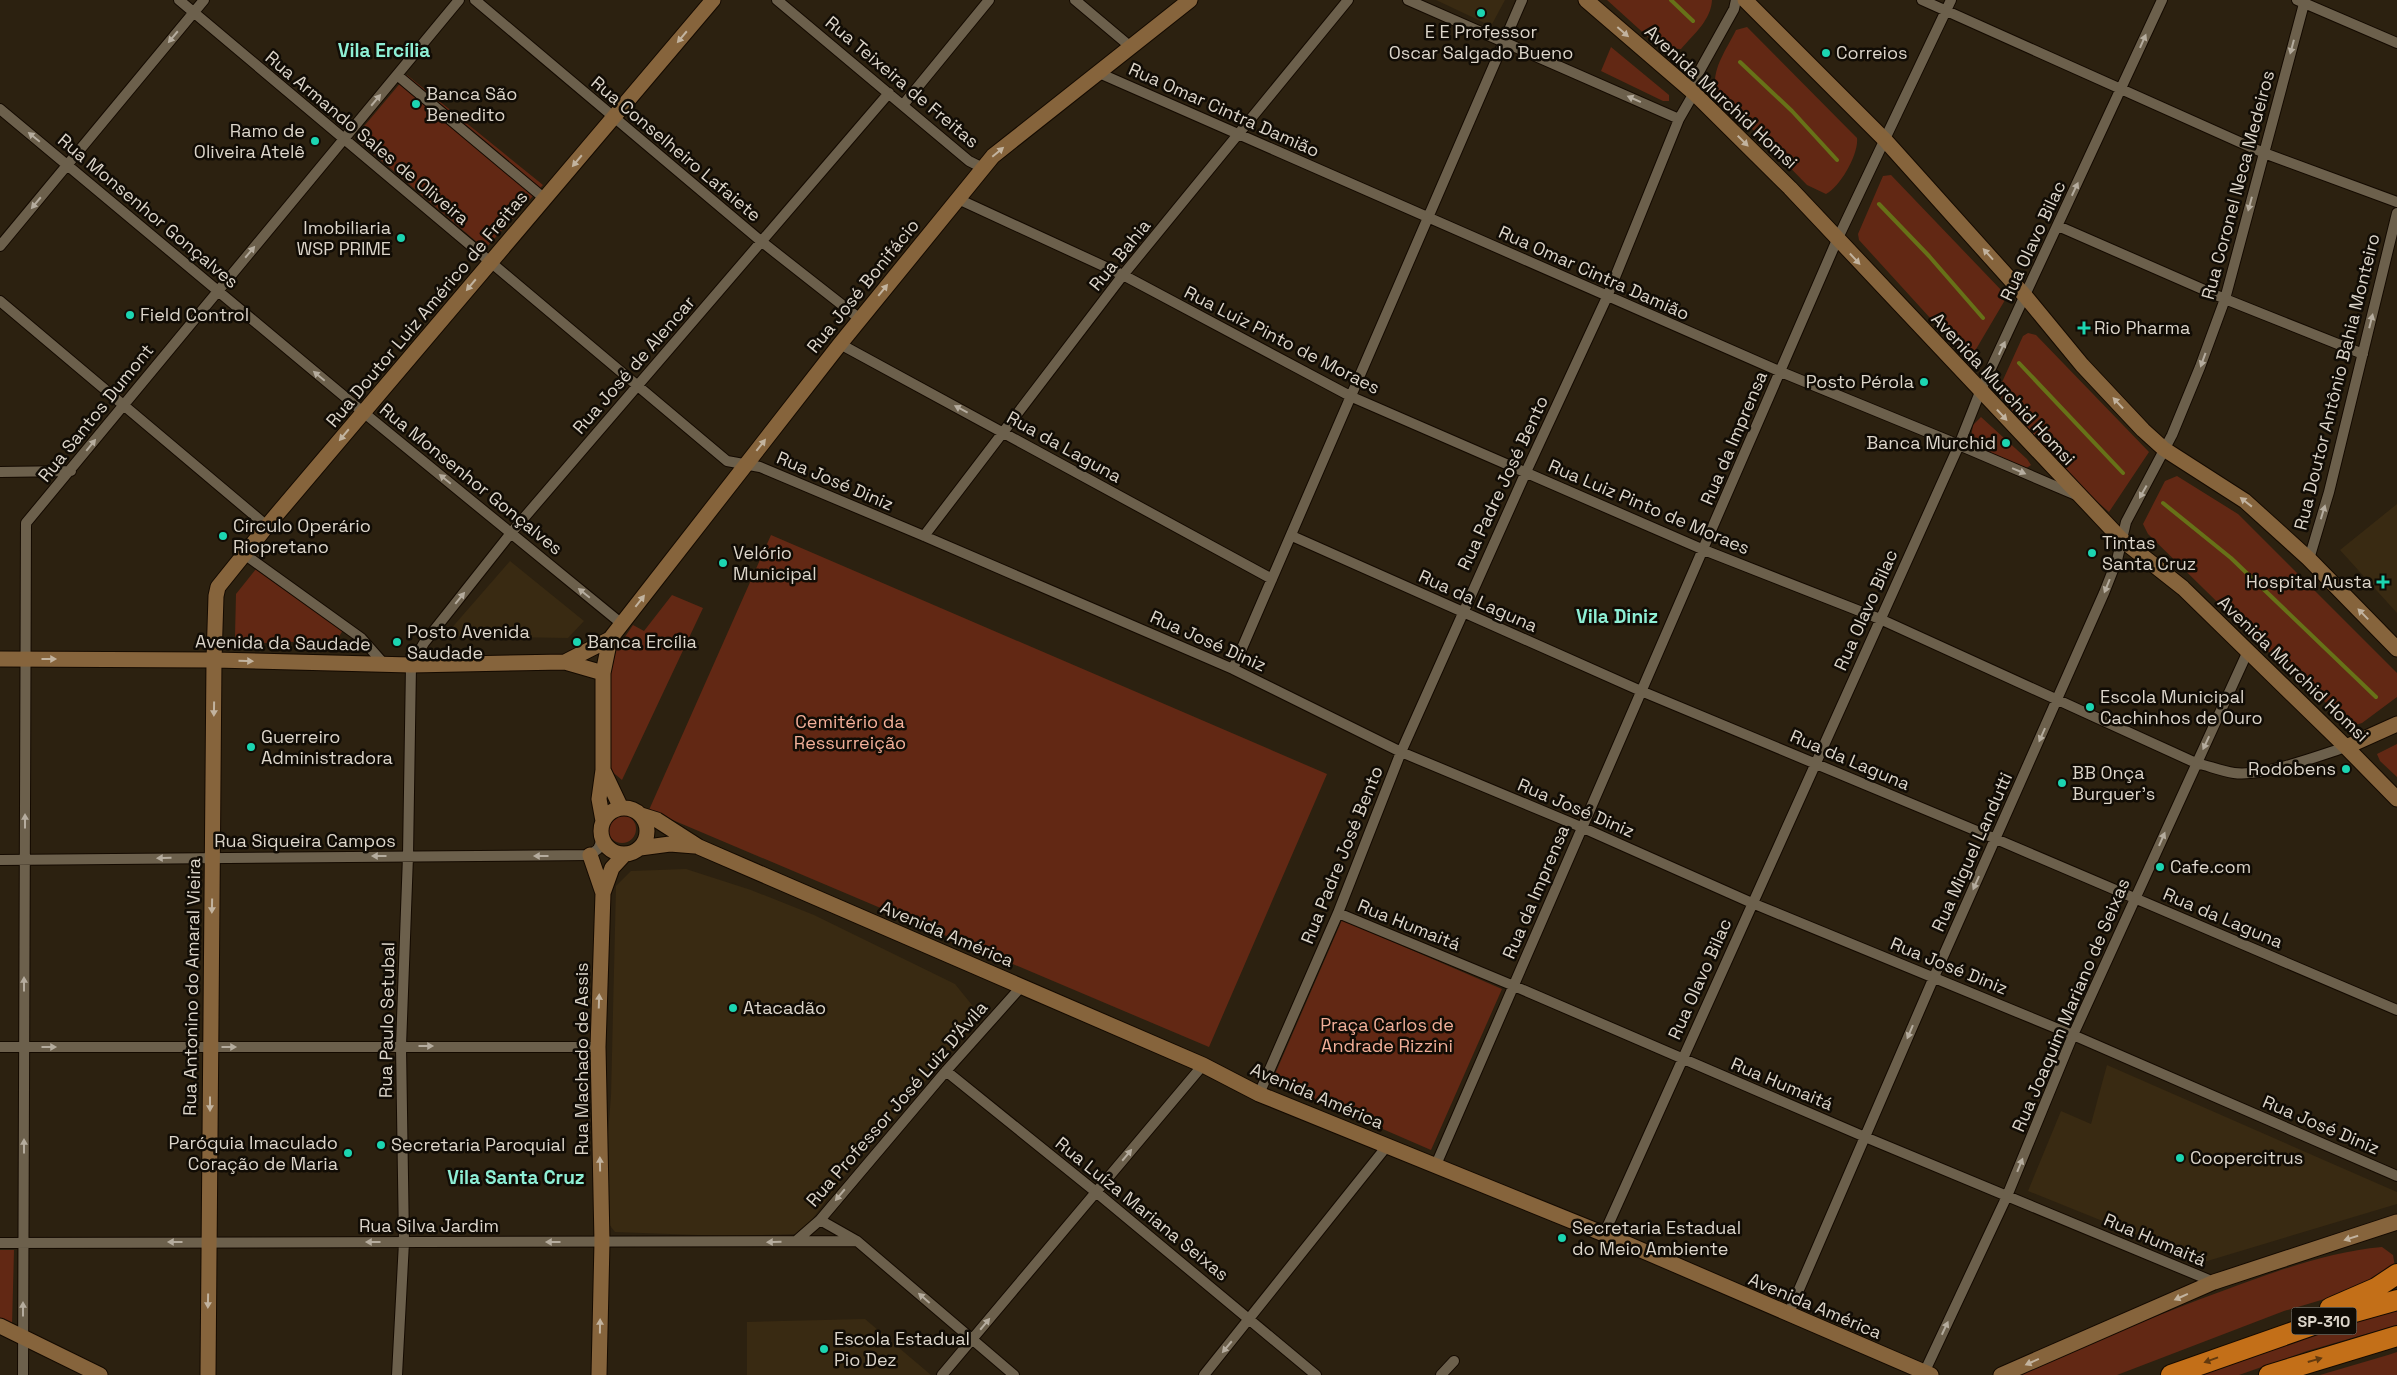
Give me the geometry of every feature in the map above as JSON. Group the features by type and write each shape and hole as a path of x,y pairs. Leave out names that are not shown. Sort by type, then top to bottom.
{"highway":[{"path":"2251,1345 2376,1288 2397,1274"},
{"name":"SP-310","path":"2171,1375 2251,1345 2330,1319 2397,1300"},
{"name":"SP-310","path":"2269,1375 2397,1336"}],"street":[{"name":"Rua Armando Sales de Oliveira","path":"179,0 727,461 746,464"},
{"path":"0,246 204,0"},
{"name":"Rua Santos Dumont","path":"25,659 26,523 71,471 459,0"},
{"name":"Rua Conselheiro Lafaiete","path":"475,0 762,242 860,319"},
{"name":"Rua Doutor Luiz Américo de Freitas","path":"214,660 216,596 221,582 713,0"},
{"name":"Rua Teixeira de Freitas","path":"777,0 969,161 983,168"},
{"path":"903,104 989,0"},
{"path":"1075,0 1132,48"},
{"name":"Rua José Bonifácio","path":"610,640 840,344 993,156 1132,48 1190,0"},
{"name":"Rua Bahia","path":"924,536 1123,275 1348,0"},
{"path":"1408,0 1679,119"},
{"path":"1233,669 1292,536 1502,42 1522,0"},
{"name":"Avenida Murchid Homsi","path":"1586,0 1694,93 1790,188 2079,497 2121,539 2183,588 2397,799"},
{"name":"Rua Padre José Bento","path":"1259,1094 1338,914 1401,752 1462,613 1607,297 1679,119 1694,93 1695,79 1734,9 1736,0"},
{"path":"1745,0 1885,140 2026,297 2082,365 2164,449 2245,501 2308,559 2397,649"},
{"path":"1922,0 2264,153 2397,202"},
{"name":"Rua da Imprensa","path":"1434,1167 1514,986 1581,827 1704,550 1837,240 1952,0"},
{"name":"Rua Olavo Bilac","path":"1604,1234 1959,444 1980,392 2026,297 2162,0"},
{"path":"2302,1 2397,43"},
{"name":"Rua Coronel Neca Medeiros","path":"2121,539 2126,522 2161,459 2200,367 2225,298 2302,1"},
{"name":"Rua Omar Cintra Damião","path":"1099,73 1780,372 1959,444 2079,497"},
{"path":"397,75 545,199"},
{"name":"Rua José de Alencar","path":"411,665 424,643 512,533 889,92"},
{"name":"Rua Monsenhor Gonçalves","path":"0,109 363,412 622,624"},
{"name":"Rua Luiz Pinto de Moraes","path":"958,199 1123,275 1352,396 1704,550 1880,619 2196,763 2235,773 2254,771 2280,768 2346,747"},
{"name":"Rua Doutor Antônio Bahia Monteiro","path":"2308,559 2329,492 2394,239 2397,213"},
{"path":"2058,226 2225,298 2363,354"},
{"path":"0,301 267,526"},
{"name":"Rua da Laguna","path":"840,344 1272,579"},
{"name":"Rua José Diniz","path":"746,464 760,467 924,536 1233,669 1401,752 1581,827 1752,903 2073,1035 2397,1176"},
{"path":"0,472 71,471"},
{"name":"Rua da Laguna","path":"1292,536 1641,692 1816,763 2397,1010"},
{"name":"Rua Miguel Landutti","path":"1788,1315 1934,977 2057,700 2117,560 2121,539"},
{"path":"244,554 361,638 384,664"},
{"path":"603,821 611,812 621,808 632,810 641,815 645,821 647,835 640,848 624,854 609,849 602,840 603,821 599,799 603,770 603,673 610,640"},
{"name":"Avenida da Saudade","path":"565,662 610,640"},
{"name":"Rua Joaquim Mariano de Seixas","path":"1926,1374 2007,1196 2073,1035 2248,651"},
{"name":"Avenida da Saudade","path":"0,659 214,660 411,665 565,662 603,673"},
{"path":"23,1375 25,659"},
{"name":"Rua Antonino do Amaral Vieira","path":"208,1375 214,660"},
{"name":"Rua Paulo Setubal","path":"397,1375 404,1242 401,1046 408,856 411,665"},
{"path":"2346,747 2397,724"},
{"path":"603,770 621,808"},
{"name":"Avenida América","path":"641,815 657,820 699,847 1203,1065 1259,1094 1434,1167 1604,1234 1926,1374"},
{"path":"590,855 598,848 602,840"},
{"name":"Avenida América","path":"640,848 670,844 699,847"},
{"name":"Rua Machado de Assis","path":"599,1375 602,1242 598,1046 603,892 612,868 624,854"},
{"name":"Rua Siqueira Campos","path":"0,860 590,855"},
{"name":"Rua Machado de Assis","path":"590,855 603,892"},
{"name":"Rua Humaitá","path":"1338,914 1514,986 1865,1137 2214,1282"},
{"name":"Rua Professor José Luiz D'Ávila","path":"796,1241 820,1220 946,1071 1022,987"},
{"path":"0,1047 598,1046"},
{"path":"942,1375 1203,1065"},
{"name":"Rua Luíza Mariana Seixas","path":"946,1071 1096,1192 1316,1375"},
{"path":"1204,1375 1387,1146"},
{"path":"820,1220 857,1241 1014,1375"},
{"path":"2001,1375 2214,1282 2397,1222"},
{"name":"Rua Silva Jardim","path":"0,1243 602,1242 662,1244 857,1241"},
{"path":"0,1326 100,1375"},
{"path":"1441,1375 1454,1360"}],"shaded area":[{"name":"E E Professor Oscar Salgado Bueno","path":"1436,0 1505,0 1491,26"},
{"name":"Hospital Austa","path":"2397,504 2397,613 2340,550"},
{"path":"510,561 584,621 568,638 454,636 449,631"},
{"path":"686,869 751,890 814,915 955,984 980,1015 875,1142 845,1175 805,1229 796,1234 724,1236 615,1232 608,1223 606,1157 611,1096 616,886 631,871"},
{"name":"Coopercitrus","path":"2107,1065 2397,1192 2397,1204 2204,1262 2028,1191 2061,1111 2091,1124"},
{"name":"Escola Estadual Pio Dez","path":"865,1319 931,1375 747,1375 747,1322"}],"green space":[{"path":"1607,0 1712,0 1709,14 1681,49 1660,48"},
{"path":"1747,27 1857,138 1855,153 1848,169 1837,185 1826,194 1807,185 1717,93 1715,77 1720,61 1736,30"},
{"path":"1611,47 1669,95 1669,101 1663,101 1601,71"},
{"path":"407,75 543,185 485,249 362,144 358,138 360,131"},
{"path":"1891,175 2003,292 2005,300 1972,356 1962,353 1859,240 1858,234 1883,176"},
{"path":"2028,333 2036,335 2149,452 2109,512 2084,490 2002,399 1998,391 2023,336"},
{"path":"1981,417 2027,459 2031,465 2025,469 1970,444 1973,425"},
{"path":"2177,476 2238,514 2397,673 2397,697 2362,723 2352,726 2260,644 2148,534 2143,524 2165,481"},
{"name":"Cemitério da Ressurreição","path":"771,535 1327,774 1209,1047 649,810"},
{"path":"256,569 343,630 337,640 239,644 235,636 236,594"},
{"path":"672,595 703,608 622,780 610,770 609,681 616,650 633,625 644,631"},
{"path":"2397,744 2397,777 2380,761 2377,754"},
{"path":"622,815 632,819 636,829 632,839 622,843 612,839 608,829 612,819"},
{"name":"Praça Carlos de Andrade Rizzini","path":"1342,920 1502,989 1431,1150 1272,1081"},
{"path":"2382,1247 2393,1255 2395,1267 2355,1290 2284,1311 2117,1375 2016,1375 2146,1320 2264,1276 2302,1263 2342,1253"},
{"path":"0,1250 14,1250 12,1326 0,1320"},
{"path":"2397,1307 2397,1325 2307,1351 2239,1375 2188,1375"},
{"path":"2397,1352 2397,1375 2320,1375 2388,1355"}],"waterway":[{"path":"1671,0 1693,21"},
{"path":"1740,62 1792,111 1837,160"},
{"path":"1879,204 1929,256 1983,318"},
{"path":"2019,363 2123,473"},
{"path":"2163,503 2231,558 2376,697"}],"place":[{"name":"E E Professor Oscar Salgado Bueno","path":"1481,13"},
{"name":"Correios","path":"1826,53"},
{"name":"Banca São Benedito","path":"416,104"},
{"name":"Ramo de Oliveira Atelê","path":"315,141"},
{"name":"Imobiliaria WSP PRIME","path":"401,238"},
{"name":"Field Control","path":"130,315"},
{"name":"Rio Pharma","path":"2084,328"},
{"name":"Posto Pérola","path":"1924,382"},
{"name":"Banca Murchid","path":"2006,443"},
{"name":"Círculo Operário Riopretano","path":"223,536"},
{"name":"Tintas Santa Cruz","path":"2092,553"},
{"name":"Velório Municipal","path":"723,563"},
{"name":"Hospital Austa","path":"2383,582"},
{"name":"Posto Avenida Saudade","path":"397,642"},
{"name":"Banca Ercília","path":"577,642"},
{"name":"Escola Municipal Cachinhos de Ouro","path":"2090,707"},
{"name":"Guerreiro Administradora","path":"251,747"},
{"name":"Rodobens","path":"2346,769"},
{"name":"BB Onça Burguer's","path":"2062,783"},
{"name":"Cafe.com","path":"2160,867"},
{"name":"Atacadão","path":"733,1008"},
{"name":"Secretaria Paroquial","path":"381,1145"},
{"name":"Paróquia Imaculado Coração de Maria","path":"348,1153"},
{"name":"Coopercitrus","path":"2180,1158"},
{"name":"Secretaria Estadual do Meio Ambiente","path":"1562,1238"},
{"name":"Escola Estadual Pio Dez","path":"824,1349"}],"district":[{"name":"Vila Ercília","path":"384,50"},
{"name":"Vila Diniz","path":"1617,616"},
{"name":"Vila Santa Cruz","path":"516,1177"}]}
